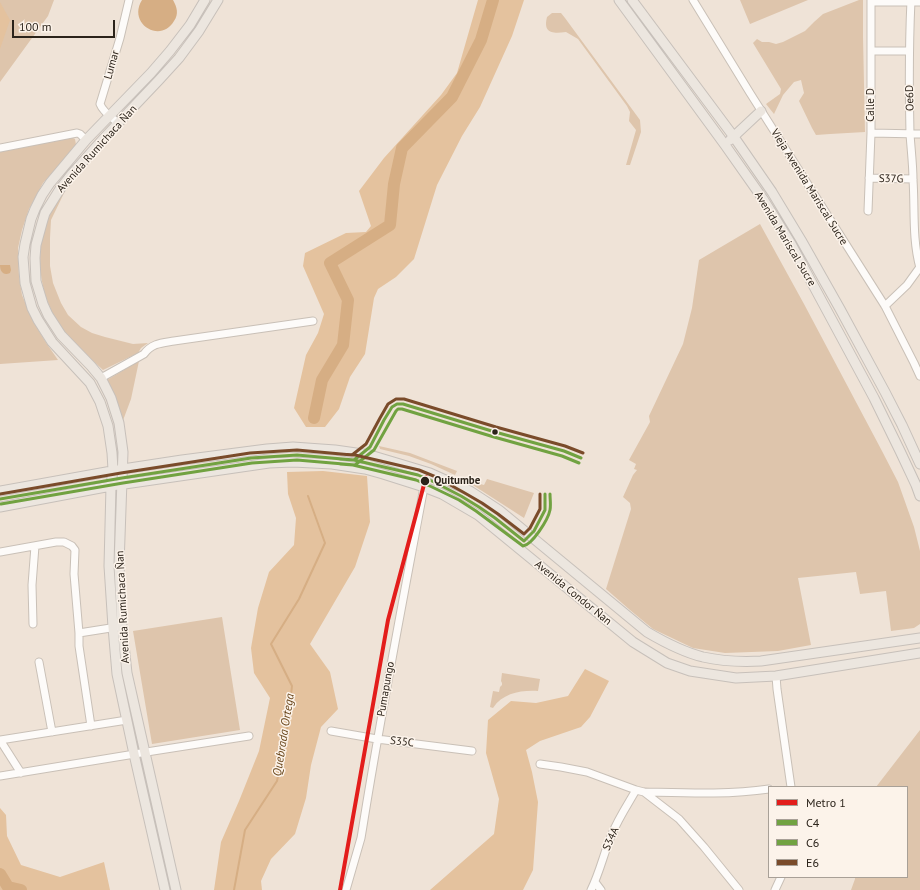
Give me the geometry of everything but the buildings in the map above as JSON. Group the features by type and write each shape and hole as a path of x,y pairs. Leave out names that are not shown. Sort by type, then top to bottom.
{"main road":[{"name":"Avenida Rumichaca Ñan","path":"176,890 117,627 109,566 111,486 113,470 108,426 100,402 90,383 52,342 35,314 25,283 23,257 24,244 31,220 50,183 86,140 151,73 170,51 190,25 205,0"},
{"name":"Avenida Rumichaca Ñan","path":"165,890 117,674 117,627 123,469 123,452 119,423 111,398 101,378 61,335 48,315 36,281 35,258 38,234 45,213 60,189 118,123 179,58 199,31 218,0"},
{"name":"Avenida Mariscal Sucre","path":"619,0 725,145 763,199 791,244 874,398 907,465 920,496"},
{"name":"Avenida Mariscal Sucre","path":"632,0 734,137 772,192 801,240 885,392 920,464"},
{"path":"675,76 684,70"},
{"path":"725,145 761,111"},
{"path":"28,295 39,292"},
{"name":"Avenida Condor Ñan","path":"0,491 113,470 267,449 293,447 335,450 370,455 430,473 470,491 499,510 646,632 686,651 703,657 742,662 761,661 920,638"},
{"name":"Avenida Condor Ñan","path":"0,507 111,486 270,463 293,462 332,464 365,469 442,494 478,515 633,642 667,663 690,671 736,678 776,676 920,653"}],"street":[{"name":"Lumar","path":"118,123 102,108 100,104 120,38 129,0"},
{"name":"Vieja Avenida Mariscal Sucre","path":"693,0 761,111 886,306 920,376"},
{"path":"871,1 920,2"},
{"name":"Calle D","path":"868,211 871,133 871,1"},
{"name":"Oe6D","path":"911,1 910,134 915,244 920,267"},
{"path":"871,51 910,51"},
{"path":"0,148 77,133 86,140"},
{"path":"871,133 920,134"},
{"name":"S37G","path":"869,178 913,179"},
{"path":"886,306 907,285 920,267"},
{"path":"101,378 144,354 153,345 313,321"},
{"name":"Pumapungo","path":"346,890 361,838 396,633 424,487"},
{"path":"0,552 64,542 72,546 75,550 74,574 79,646 91,726"},
{"path":"33,624 32,585 35,546"},
{"path":"79,633 117,627"},
{"path":"39,662 52,732"},
{"path":"776,676 789,786"},
{"path":"21,773 0,740 127,720"},
{"name":"S35C","path":"332,731 377,739 472,750"},
{"path":"0,776 70,767 144,752 249,736"},
{"path":"540,764 587,772 644,792 694,794 751,792 768,789"},
{"name":"S34A","path":"591,890 612,832 636,790"},
{"path":"644,792 679,819 704,846 739,890"},
{"path":"776,890 781,878"},
{"path":"595,882 601,890"}],"shaded area":[{"path":"0,0 54,0 48,16 0,82"},
{"path":"142,0 173,0 176,5 177,16 168,28 161,31 154,31 142,23 139,17 139,9"},
{"path":"478,0 524,0 512,36 480,107 462,136 437,185 414,259 396,277 378,289 374,298 365,354 350,377 339,409 325,427 306,427 294,408 306,355 318,333 324,314 303,266 305,253 346,233 366,232 371,226 359,191 384,158 441,95 457,73"},
{"path":"740,0 808,0 750,24"},
{"path":"859,0 863,0 865,132 816,135 799,101 804,93 801,80 794,82 783,95 774,114 766,104 780,94 781,89 753,43 757,39 762,42 776,44 783,42 805,31 823,14"},
{"path":"0,2 10,20 0,49"},
{"path":"552,13 561,13 640,120 641,132 630,165 626,165 636,130 629,121 630,112 627,106 578,39 566,32 557,33 548,29 546,26 547,17"},
{"path":"71,137 75,139 76,145 43,183 29,209 18,248 19,276 22,295 34,323 58,360 0,364 0,151"},
{"path":"66,189 51,220 50,238 50,266 53,283 61,303 68,315 81,327 92,333 133,344 148,343 141,348 138,353 103,370 64,332 53,313 43,285 40,270 40,256 45,226 59,197"},
{"path":"760,224 898,482 914,527 920,551 920,624 914,628 891,631 886,591 860,594 856,572 798,578 811,645 778,651 725,653 693,648 653,629 606,589 631,509 630,503 623,497 633,475 637,470 634,469 636,464 629,460 650,422 649,416 683,344 692,308 699,260"},
{"path":"0,265 10,265 10,273 5,274 2,272"},
{"path":"139,361 131,399 122,423 107,380"},
{"path":"379,446 410,453 457,471 455,475 409,456 380,449"},
{"path":"323,471 367,476 370,522 355,567 310,644 330,672 338,709 321,727 311,765 306,798 295,834 271,859 261,881 262,890 214,890 221,842 259,751 270,698 254,673 251,648 258,608 269,572 294,545 296,518 288,494 287,472"},
{"path":"487,479 534,493 524,518 465,480 484,485"},
{"path":"222,617 240,730 152,744 133,631"},
{"path":"585,669 609,681 590,717 581,727 540,741 526,750 538,802 533,870 523,890 430,890 494,834 499,799 486,753 488,720 511,701 536,703 568,696"},
{"path":"502,673 540,679 538,691 525,691 507,696 493,708 490,707 493,691 499,692 502,685"},
{"path":"920,730 920,890 851,890 855,878 908,878 908,786 877,786"},
{"path":"0,808 6,815 7,836 21,865 60,877 104,862 110,890 0,890"}],"waterway":[{"name":"Quebrada Ortega","path":"314,418 322,380 343,345 348,300 330,263 390,225 394,184 402,148 452,97 481,40 493,0"},
{"name":"Quebrada Ortega","path":"234,890 245,830 277,781 287,731 292,686 271,644 299,599 325,543 308,496"},
{"path":"0,874 8,887 21,890"}],"metro line":[{"name":"1","path":"340,890 388,620 426,477"}],"transit line":[{"name":"E6","path":"0,494 250,453 297,450 352,455 366,444 388,404 396,399 404,399 565,446 583,453"},
{"name":"C4","path":"0,499 251,458 297,455 354,460 370,447 392,407 397,404 403,404 564,451 581,458"},
{"name":"C6","path":"1,504 252,463 297,460 355,465 374,450 398,409 562,456 579,463"},
{"name":"E6","path":"340,454 355,455 419,470 436,477 482,503 524,534 530,528 540,509 540,494"},
{"name":"C4","path":"340,459 354,460 418,475 434,482 479,507 524,541 534,531 545,510 545,494"},
{"name":"C6","path":"340,464 353,465 416,480 432,487 459,500 476,511 523,546 527,545 535,537 546,520 550,508 550,494"}],"place":[{"name":"Quitumbe","path":"425,481"}]}
